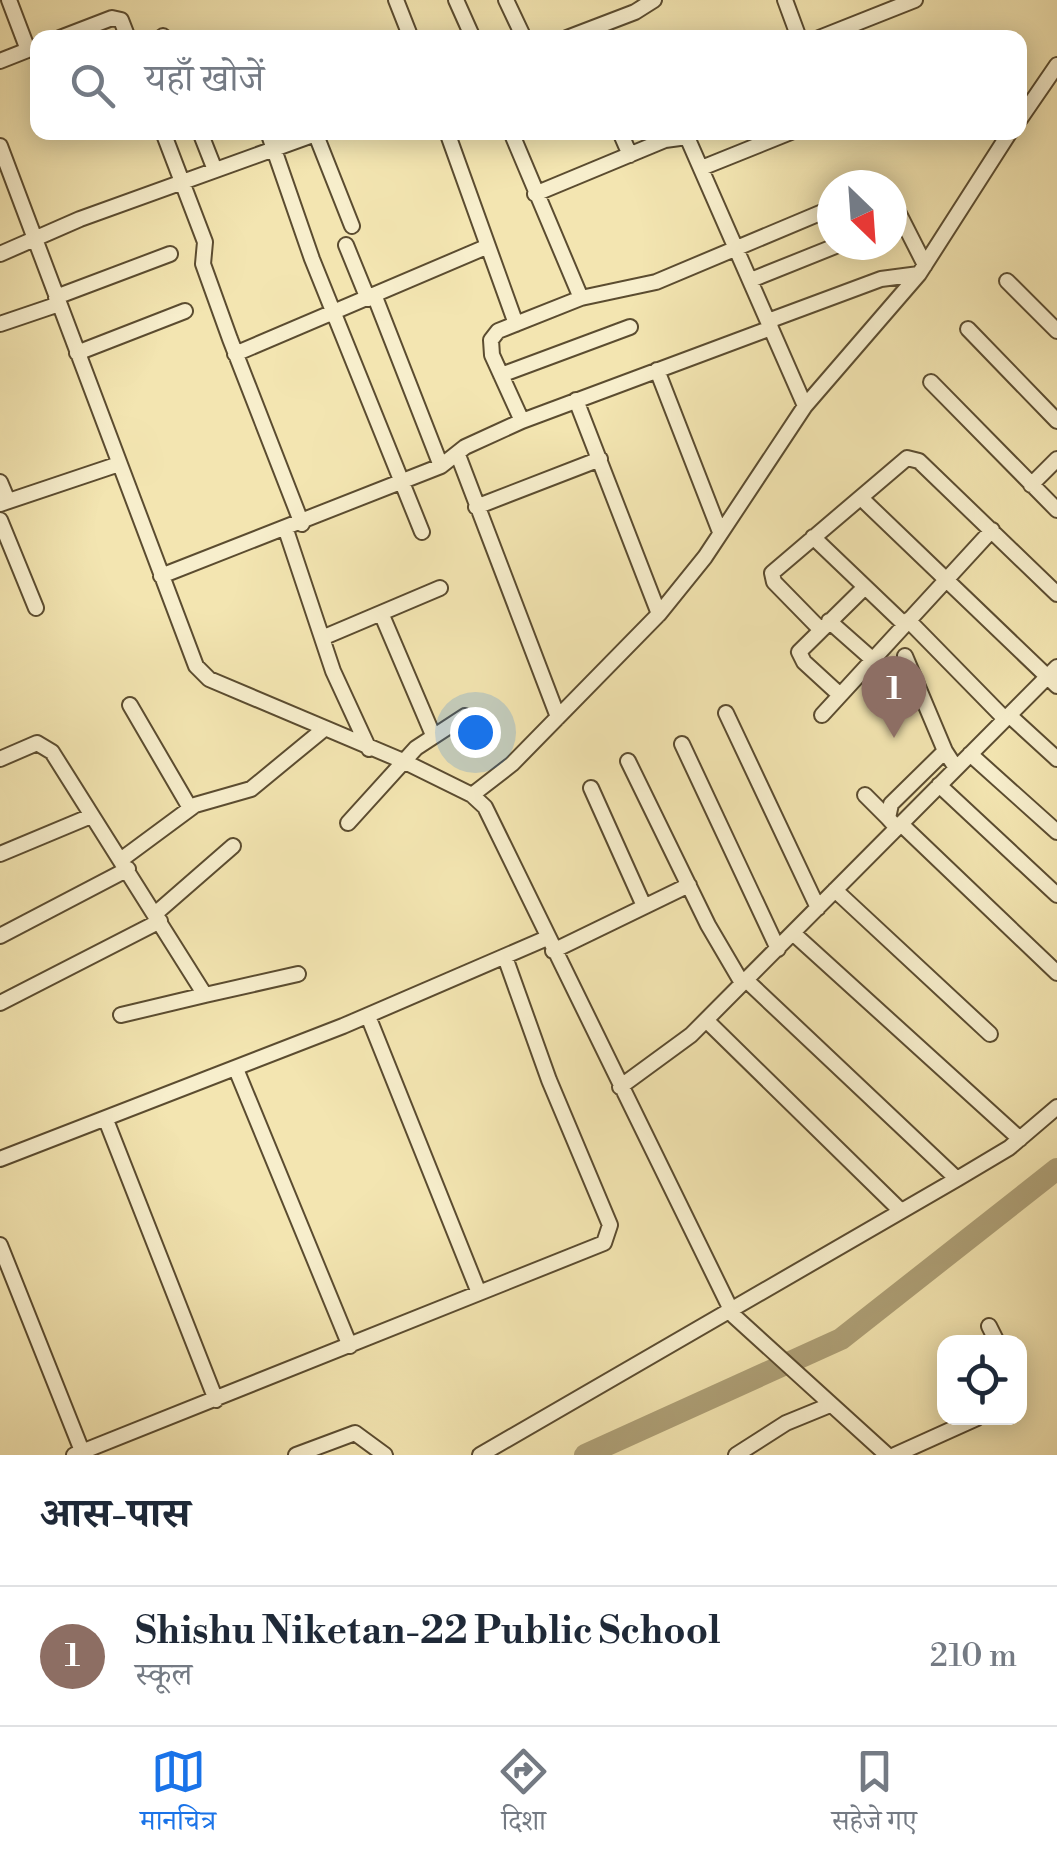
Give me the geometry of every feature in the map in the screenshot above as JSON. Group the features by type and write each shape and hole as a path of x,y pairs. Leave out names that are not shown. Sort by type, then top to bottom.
{"street":[{"path":"9,0 30,42"},
{"path":"396,0 408,30"},
{"path":"456,0 469,30"},
{"path":"506,0 520,30"},
{"path":"589,30 654,0"},
{"path":"786,0 796,30"},
{"path":"840,30 915,0"},
{"path":"81,30 112,18 121,20 125,30"},
{"path":"0,61 30,49"},
{"path":"1027,108 1057,65"},
{"path":"166,140 205,242 205,269 235,354 302,524"},
{"path":"203,140 215,170"},
{"path":"271,140 333,314 422,532"},
{"path":"0,254 182,182 302,140"},
{"path":"321,140 352,226"},
{"path":"450,140 516,324"},
{"path":"515,140 581,298"},
{"path":"623,140 630,155"},
{"path":"536,194 671,140"},
{"path":"689,140 704,167 805,406"},
{"path":"704,167 771,140"},
{"path":"472,795 512,764 659,614 805,406 922,269 1002,140"},
{"path":"0,146 161,576 202,673 472,795 493,819 729,1308 827,1402 891,1455 961,1425"},
{"path":"522,421 491,340 516,324 581,298 656,282 817,214"},
{"path":"907,243 922,269"},
{"path":"346,245 441,466"},
{"path":"235,354 486,247"},
{"path":"751,280 817,253"},
{"path":"0,324 170,254"},
{"path":"161,576 302,524 441,466 522,421 881,279 922,269"},
{"path":"1007,282 1057,331"},
{"path":"77,353 185,311"},
{"path":"502,375 630,326"},
{"path":"968,329 1057,421"},
{"path":"657,370 720,532"},
{"path":"932,382 1057,510"},
{"path":"576,400 659,614"},
{"path":"458,454 558,718"},
{"path":"872,659 825,625 772,575 900,461 912,458 1057,594"},
{"path":"476,507 600,459"},
{"path":"1030,485 1057,459"},
{"path":"0,482 4,503 119,464"},
{"path":"620,1087 706,1020 794,934 895,823 1054,676 860,498"},
{"path":"0,520 36,608"},
{"path":"286,530 322,638 369,749"},
{"path":"822,715 992,530"},
{"path":"813,537 1007,717 1057,758"},
{"path":"840,695 799,655 865,586"},
{"path":"322,638 440,588"},
{"path":"381,613 432,735"},
{"path":"905,656 956,768"},
{"path":"130,705 190,808"},
{"path":"726,714 818,908"},
{"path":"348,823 403,761 432,735 465,716"},
{"path":"0,936 125,864 190,808 251,789 324,730"},
{"path":"0,759 42,744 61,764 205,995"},
{"path":"682,744 778,949"},
{"path":"895,823 891,804 945,751"},
{"path":"970,754 1057,832"},
{"path":"628,760 689,885 744,981 957,1179"},
{"path":"939,785 1057,895"},
{"path":"590,788 644,906"},
{"path":"865,795 1057,973"},
{"path":"0,854 91,816"},
{"path":"0,1003 158,918 233,846"},
{"path":"0,1159 236,1069 689,885"},
{"path":"835,890 990,1034"},
{"path":"794,934 1020,1139"},
{"path":"0,1245 78,1453 600,1246 608,1237 610,1225 549,1080 505,957"},
{"path":"121,1015 298,974"},
{"path":"368,1016 479,1293"},
{"path":"706,1020 901,1211"},
{"path":"236,1069 350,1346"},
{"path":"480,1455 957,1179 1020,1139 1057,1108"},
{"path":"106,1120 216,1400"},
{"path":"989,1326 994,1335"},
{"path":"736,1455 827,1402"},
{"path":"296,1455 355,1433 386,1455"}],"waterway":[{"path":"585,1455 841,1339 1057,1169"}],"place":[{"name":"Shishu Niketan-22 Public School","path":"894,738"}]}
